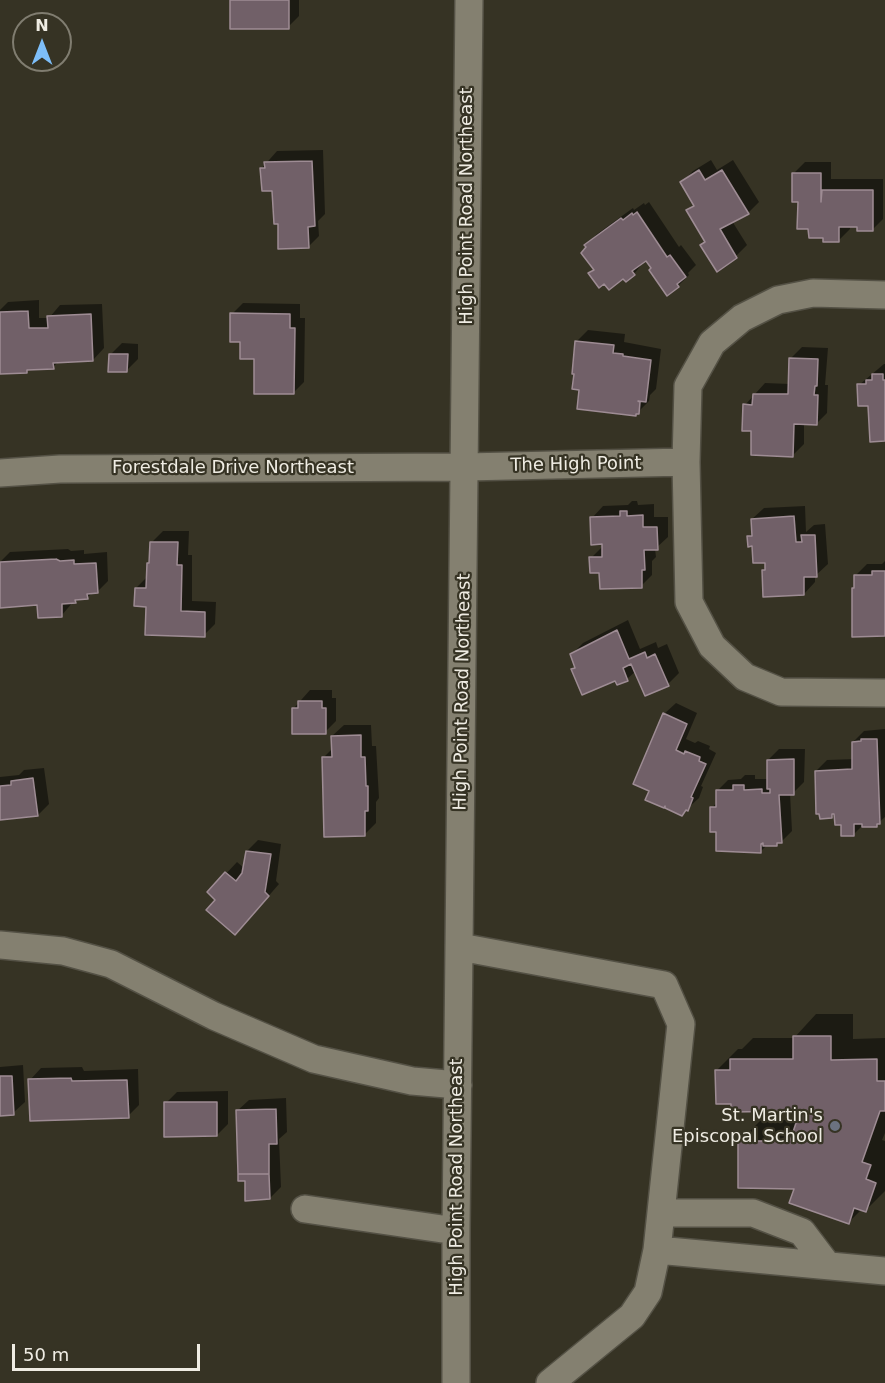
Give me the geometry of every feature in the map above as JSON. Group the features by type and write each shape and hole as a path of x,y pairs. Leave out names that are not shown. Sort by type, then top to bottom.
{"street":[{"name":"High Point Road Northeast","path":"456,1383 469,0"},
{"path":"885,295 813,293 778,300 742,318 712,343 688,386 686,462 689,602 712,646 745,677 781,692 885,693"},
{"name":"The High Point","path":"466,467 686,462"},
{"name":"Forestdale Drive Northeast","path":"0,473 60,469 466,467"},
{"path":"0,945 63,951 111,964 214,1016 314,1059 412,1081 458,1085"},
{"path":"460,947 664,985 681,1024 657,1250 648,1292 632,1316 550,1383"},
{"path":"305,1209 456,1231"},
{"path":"661,1213 753,1213 802,1232 827,1265"},
{"path":"657,1250 885,1270"}],"building":[{"path":"230,0 289,0 289,29 230,29"},
{"path":"312,161 315,226 308,227 309,248 278,249 278,224 274,224 272,191 262,191 260,168 265,168 264,162"},
{"path":"699,170 705,180 722,170 749,214 720,229 737,258 717,272 700,245 705,242 686,210 694,206 680,182"},
{"path":"792,173 821,173 821,202 822,190 873,190 873,231 857,231 857,227 839,227 839,242 823,242 823,238 809,238 808,229 797,229 798,202 792,202"},
{"path":"637,212 667,257 670,255 686,277 677,284 679,287 667,296 649,270 651,268 646,261 632,271 635,275 626,282 623,279 609,290 604,284 599,288 588,273 594,270 581,253 586,247 584,245 621,218 623,220"},
{"path":"28,311 29,328 48,328 47,316 91,314 93,361 53,363 54,369 0,374 0,312"},
{"path":"230,313 290,314 290,328 295,328 294,394 254,394 254,359 240,359 240,342 230,342"},
{"path":"575,341 614,345 613,353 651,360 646,402 638,401 640,402 639,414 636,416 577,409 579,390 572,389"},
{"path":"109,354 128,354 127,372 108,372"},
{"path":"789,358 818,359 817,386 815,386 814,395 818,395 817,425 794,424 793,457 751,455 751,431 742,431 743,404 752,405 753,394 788,394"},
{"path":"872,374 883,374 883,380 885,380 885,441 870,442 868,406 858,406 857,384 866,384 866,380 872,380"},
{"path":"620,511 627,511 627,516 643,515 643,527 657,527 658,550 644,550 645,570 642,570 642,588 600,589 599,573 590,573 589,557 602,557 602,544 591,545 590,517 620,516"},
{"path":"794,516 796,542 802,542 801,535 815,535 817,577 804,577 804,595 763,597 762,570 765,570 765,563 753,563 752,546 748,547 747,536 752,536 751,519"},
{"path":"150,542 178,542 177,565 182,565 181,611 205,612 205,637 145,635 146,607 134,606 135,588 146,588"},
{"path":"74,560 74,564 96,563 98,593 87,594 88,599 75,600 76,603 62,604 62,617 38,618 37,605 0,608 0,562"},
{"path":"872,571 885,571 885,636 852,637 854,575 872,575"},
{"path":"617,630 629,659 645,652 647,658 655,654 669,686 645,696 631,664 623,668 628,681 617,685 615,681 582,695 571,669 575,668 570,654"},
{"path":"298,701 322,701 322,708 326,708 326,734 292,734 292,708 298,708"},
{"path":"663,713 687,724 676,750 700,757 699,761 706,764 691,797 693,798 688,811 686,810 682,816 665,806 664,808 645,800 649,791 633,784"},
{"path":"361,735 361,757 365,757 366,786 368,786 365,836 324,837 322,757 332,757 331,736"},
{"path":"861,739 877,739 880,824 877,824 877,827 862,827 862,824 854,824 854,836 841,836 841,825 835,825 834,814 832,818 820,819 819,814 816,814 815,771 852,769 852,742 861,741"},
{"path":"794,759 794,795 779,795 782,843 777,843 777,846 763,846 763,843 761,853 716,851 716,832 710,832 710,807 716,807 716,790 733,790 733,785 744,785 744,790 762,789 762,793 770,793 770,789 767,789 767,760"},
{"path":"33,778 38,816 0,820 0,786 11,785 11,781"},
{"path":"246,851 271,854 265,892 269,896 235,935 206,910 215,900 207,892 225,872 236,881 242,873"},
{"name":"St. Martin's Episcopal School","path":"793,1036 831,1036 831,1060 877,1059 877,1081 885,1081 885,1111 880,1111 862,1162 871,1165 866,1179 876,1183 866,1212 854,1208 849,1224 789,1203 794,1189 738,1188 738,1141 790,1141 800,1111 731,1112 731,1104 716,1104 715,1070 730,1070 730,1059 793,1059"},
{"path":"0,1076 12,1076 14,1115 0,1116"},
{"path":"71,1078 72,1081 127,1080 129,1118 30,1121 28,1079"},
{"path":"164,1102 217,1102 217,1136 164,1137"},
{"path":"276,1109 277,1144 269,1144 269,1174 238,1174 236,1110"},
{"path":"238,1174 269,1174 270,1199 245,1201 245,1181 238,1181"}],"place":[{"name":"St. Martin's Episcopal School","path":"835,1126"}]}
